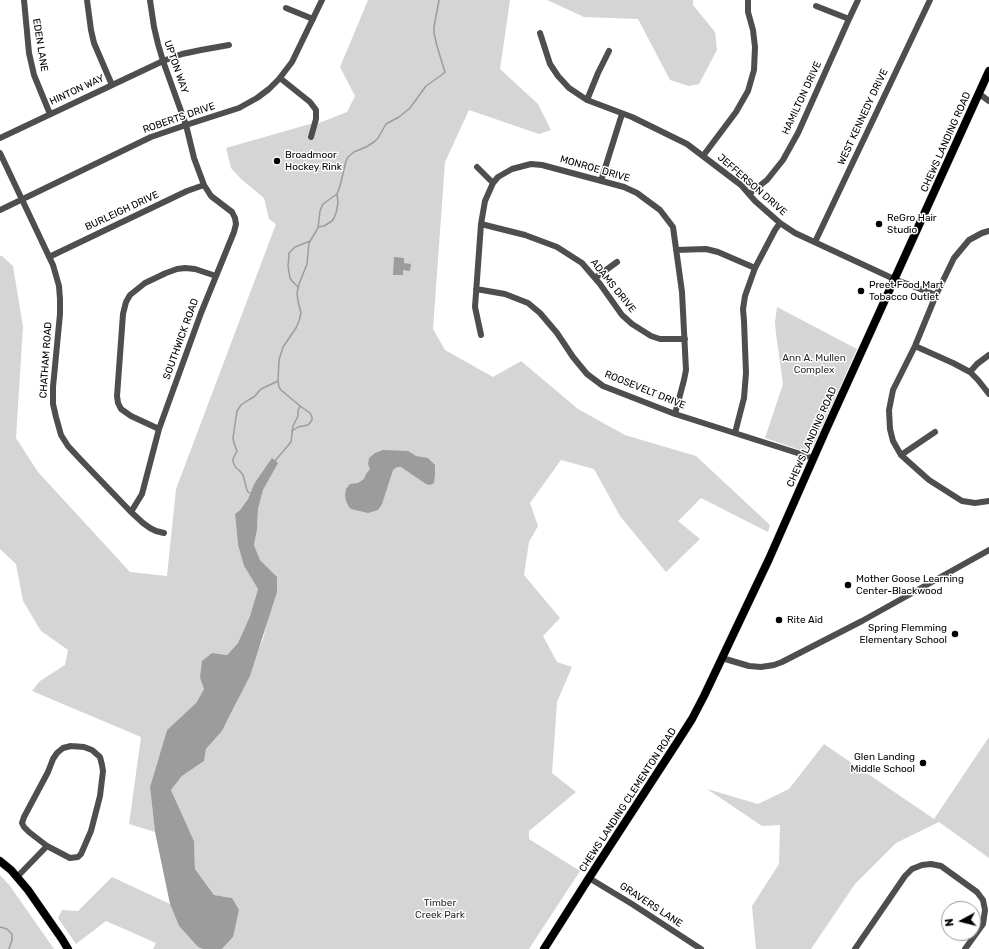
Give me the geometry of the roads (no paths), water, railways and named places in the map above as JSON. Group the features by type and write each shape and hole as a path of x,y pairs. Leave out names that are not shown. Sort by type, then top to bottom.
{"main road":[{"name":"CHEWS LANDING ROAD","path":"722,658 769,559 813,458 989,71"},
{"name":"CHEWS LANDING CLEMENTON ROAD","path":"544,949 692,719 722,658"},
{"path":"0,861 28,890 68,949"}],"street":[{"name":"EDEN LANE","path":"24,0 29,54 34,75 50,114"},
{"path":"87,0 94,43 112,85"},
{"name":"UPTON WAY","path":"150,0 154,27 162,61 186,125 194,158 204,185"},
{"name":"ROBERTS DRIVE","path":"0,210 151,137 239,108 257,98 280,78 292,62 322,0"},
{"path":"703,156 736,112 748,91 754,70 755,47 753,30 748,12 748,0"},
{"name":"HAMILTON DRIVE","path":"750,194 767,180 783,160 798,133 858,0"},
{"name":"WEST KENNEDY DRIVE","path":"815,242 930,0"},
{"path":"816,6 849,19"},
{"path":"286,8 313,19"},
{"name":"JEFFERSON DRIVE","path":"540,34 550,64 558,76 569,88 587,100 632,117 687,144 741,185 780,223 795,233 894,279 936,295"},
{"name":"HINTON WAY","path":"0,138 162,61 194,52 229,45"},
{"path":"587,100 609,51"},
{"path":"280,78 310,102 316,110 316,119 311,137"},
{"path":"978,93 989,101"},
{"path":"601,181 622,114"},
{"name":"CHATHAM ROAD","path":"0,153 53,265 59,286 60,314 53,387 53,404 61,435 68,446 131,512 150,528 164,533"},
{"name":"MONROE DRIVE","path":"481,335 475,307 481,224 485,201 498,177 512,169 531,164 542,165 624,187 637,193 660,210 673,227 682,292 686,370 675,414"},
{"path":"477,167 494,183"},
{"name":"BURLEIGH DRIVE","path":"48,257 187,191 204,185"},
{"name":"SOUTHWICK ROAD","path":"131,512 142,494 159,429 201,313 236,224 232,212 211,196 204,185"},
{"path":"735,433 744,398 746,373 743,309 745,296 755,268 780,223"},
{"name":"ADAMS DRIVE","path":"481,224 525,235 557,247 582,264 622,315 632,324 651,336 660,339 685,339"},
{"path":"989,231 982,232 969,240 954,258 893,390 889,410 890,429 893,441 911,464 929,480 962,501 975,504 989,501"},
{"path":"676,250 706,249 718,252 755,268"},
{"path":"594,278 617,262"},
{"path":"159,429 131,416 121,409 118,403 117,396 123,314 126,302 130,295 145,284 176,269 195,269 216,276"},
{"name":"ROOSEVELT DRIVE","path":"476,289 505,294 528,303 540,313 557,333 573,357 587,374 603,386 675,414 813,458"},
{"path":"914,346 970,372 989,394"},
{"path":"970,372 977,364 989,355"},
{"path":"902,454 935,432"},
{"path":"722,658 749,666 761,667 782,662 862,621 989,550"},
{"path":"71,746 84,747 92,750 100,757 103,771 100,796 91,831 81,854 78,857 70,858 47,846 28,832 24,827 22,823 24,817 58,752 63,748 71,746"},
{"path":"17,877 47,846"},
{"path":"855,949 909,872 917,867 931,864 941,866 977,892 983,900 985,910 983,924 965,949"},
{"name":"GRAVERS LANE","path":"589,878 701,949"}],"waterway":[{"path":"292,431 298,427 308,425 312,420 312,417 310,413 279,387 279,360 283,347 299,321 301,313 297,293 307,264 309,243 318,228 320,211 323,204 337,194 348,157 354,152 374,142 386,124 399,117 410,108 426,86 445,72 434,33 439,0"},
{"path":"318,227 324,226 334,218 338,203 337,194"},
{"path":"298,287 290,278 288,266 289,253 295,247 310,241"},
{"path":"251,494 247,490 243,475 236,468 233,462 237,451 233,438 237,411 241,405 254,397 261,389 278,381"},
{"path":"274,462 291,442 293,426 298,416 300,406"},
{"path":"0,927 7,929 12,934 9,949"}],"place":[{"name":"Broadmoor Hockey Rink","path":"277,161"},
{"name":"ReGro Hair Studio","path":"879,224"},
{"name":"Preet Food Mart Tobacco Outlet","path":"861,291"},
{"name":"Mother Goose Learning Center-Blackwood","path":"848,585"},
{"name":"Rite Aid","path":"779,620"},
{"name":"Spring Flemming Elementary School","path":"955,634"},
{"name":"Glen Landing Middle School","path":"923,763"}],"park label":[{"name":"Ann A. Mullen Complex","path":"814,364"},
{"name":"Timber Creek Park","path":"440,908"}]}
